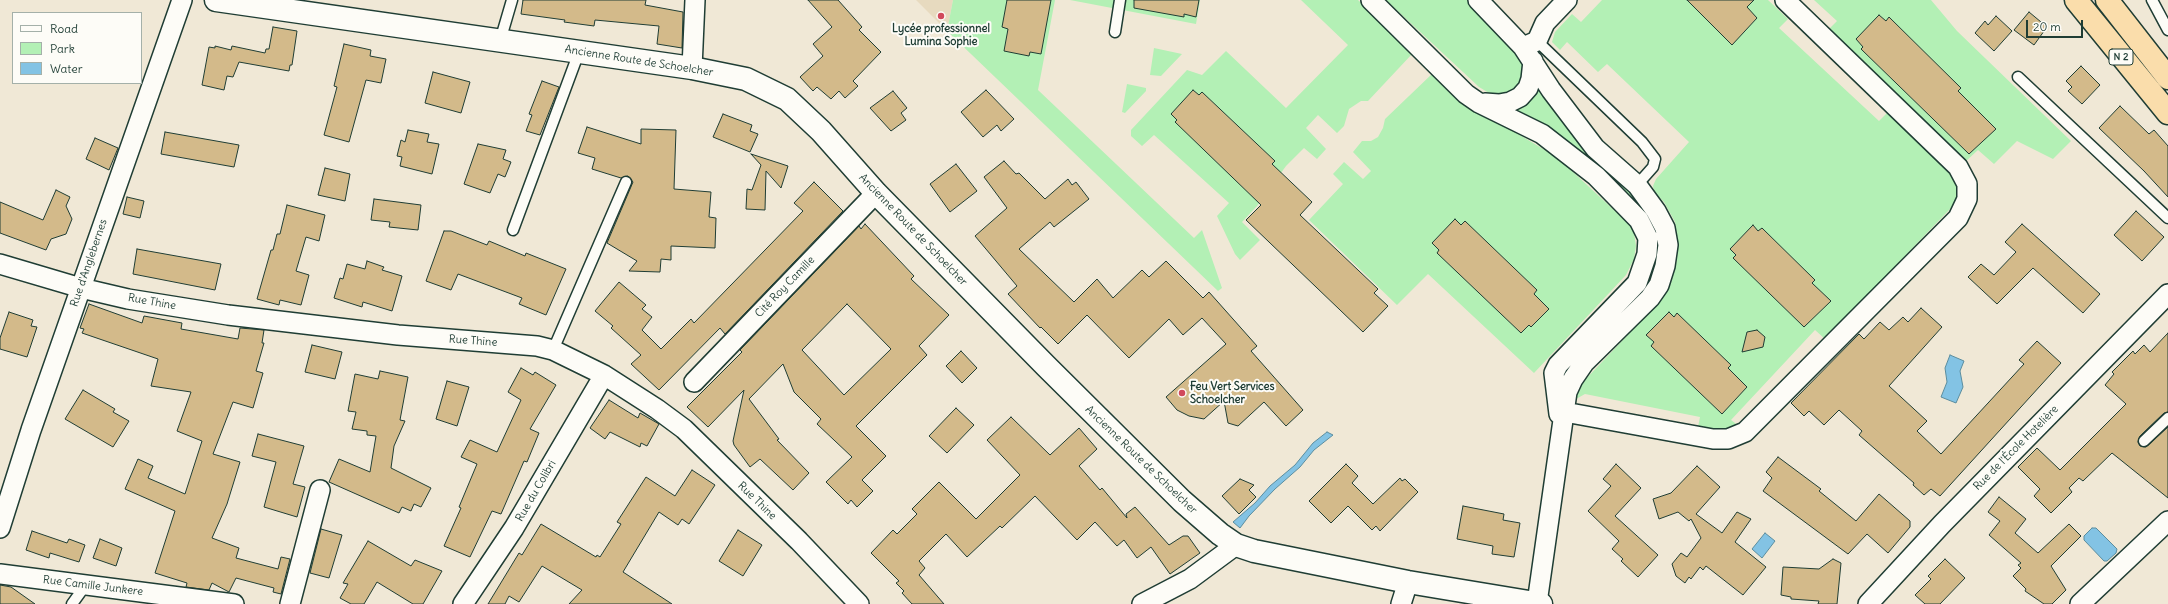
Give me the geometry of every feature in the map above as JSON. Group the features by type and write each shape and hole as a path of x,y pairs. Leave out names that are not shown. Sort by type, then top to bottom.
{"highway":[{"name":"N 2","path":"2076,0 2168,113"},
{"name":"N 2","path":"2107,0 2168,78"}],"main road":[{"name":"Ancienne Route de Schoelcher","path":"216,0 692,68 746,79 787,99 821,131 876,192 1046,366 1182,501 1236,546 1254,551 1408,582 1539,604"}],"street":[{"name":"Rue d'Anglebernes","path":"0,528 6,485 81,288 182,0"},
{"path":"692,68 695,0"},
{"path":"1371,0 1461,89 1480,103 1542,134 1565,150 1596,176 1638,220 1648,238 1647,254 1637,283 1558,365 1554,373 1562,417"},
{"path":"1478,0 1531,49 1551,90 1578,127 1595,148 1637,185 1656,211 1665,228 1668,245 1665,266 1659,285 1650,298 1584,363 1573,379 1568,392 1562,417 1539,604"},
{"path":"1480,103 1499,104 1510,102 1520,97 1528,88 1531,79 1531,49 1545,23 1567,0"},
{"path":"1562,417 1713,439 1728,439 1745,432 1958,218 1967,199 1967,184 1958,167 1785,0"},
{"name":"Cité Roy Camille","path":"694,382 876,192"},
{"name":"Rue Thine","path":"0,264 81,288 128,299 228,315 398,335 537,346 553,350 604,375 657,409 684,429 799,541 859,604"},
{"name":"Rue de l'École Hotelière","path":"1868,604 1942,524 2168,294"},
{"name":"Rue du Colibri","path":"463,604 514,528 604,375"},
{"path":"290,604 320,490"},
{"path":"2080,604 2168,521"},
{"path":"1142,604 1190,579 1236,546"},
{"name":"Rue Camille Junkere","path":"0,574 86,586 168,600 234,604"},
{"path":"1401,604 1408,582"}],"lane":[{"path":"500,41 512,0"},
{"path":"1115,32 1120,0"},
{"path":"2152,0 2168,30"},
{"path":"1531,49 1642,142 1655,159 1653,167 1637,185"},
{"path":"513,230 579,52"},
{"path":"2018,77 2168,218"},
{"path":"553,350 626,182"},
{"path":"2144,441 2168,418"},
{"path":"72,604 86,586"}],"shaded area":[{"name":"Lycée professionnel Lumina Sophie","path":"916,0 953,0 947,31"}],"green space":[{"path":"953,0 1055,0 1038,90 1194,238 1202,230 1222,288 1218,291 947,31"},
{"path":"1070,0 1200,0 1196,24"},
{"path":"1301,0 1358,0 1413,53 1368,101 1361,101 1349,109 1344,126 1337,133 1318,115 1306,128 1326,149 1317,159 1304,148 1286,166 1257,206 1242,222 1260,240 1240,260 1235,254 1217,216 1229,203 1154,135 1142,146 1131,136 1131,130 1187,70 1202,75 1226,51 1286,108 1348,45"},
{"path":"1386,0 1468,0 1509,39 1524,57 1521,86 1508,94 1494,96 1479,87"},
{"path":"1602,0 1768,0 1788,19 1779,28 1879,121 1887,113 1952,174 1956,184 1958,192 1955,202 1950,209 1825,339 1815,330 1731,420 1739,426 1735,430 1697,432 1700,417 1585,394 1576,399 1577,392 1582,383 1657,304 1671,283 1677,260 1678,242 1675,222 1664,202 1654,192 1653,186 1656,179 1689,142 1607,64 1598,72 1567,42 1560,50 1552,42 1555,32 1572,14 1581,22"},
{"path":"1814,0 1931,0 1957,31 2071,141 2053,159 2017,141 1994,164 1978,150 1965,162 1826,32 1837,21"},
{"path":"1154,48 1182,54 1161,76 1150,75"},
{"path":"1433,73 1500,123 1558,158 1629,224 1634,232 1636,246 1634,259 1626,275 1534,373 1428,274 1397,305 1309,220 1343,184 1333,174 1344,162 1363,179 1371,171 1353,152 1362,141 1371,141 1378,137 1383,128 1385,119"},
{"path":"1537,79 1642,201 1657,224 1660,260 1648,288 1563,385 1562,376 1566,367 1644,286 1654,238 1548,128 1510,107"},
{"path":"1127,84 1146,88 1146,91 1125,113 1122,112"}],"water":[{"path":"1950,355 1964,361 1960,371 1963,387 1956,403 1941,397 1947,382 1945,368"},
{"path":"1327,432 1333,435 1314,450 1300,467 1275,489 1249,516 1240,528 1233,522 1255,503 1270,486 1295,465 1313,443"},
{"path":"2092,528 2096,528 2117,549 2116,553 2107,561 2104,561 2084,540 2084,536"},
{"path":"1765,533 1775,541 1762,558 1752,549"}],"building":[{"path":"523,0 646,0 645,5 683,12 682,48 657,44 659,26 595,20 594,26 564,22 565,20 521,14"},
{"path":"808,0 838,0 862,27 859,30 881,52 853,81 858,86 845,98 839,91 831,99 817,87 813,91 800,77 823,56 813,44 832,27"},
{"path":"1007,0 1051,0 1041,54 1030,52 1029,56 1004,51 1008,29 1002,27"},
{"path":"1134,0 1199,0 1196,17 1184,14 1184,17 1134,8"},
{"path":"1687,0 1754,0 1747,7 1757,18 1732,45"},
{"path":"2029,12 2047,27 2034,45 2014,30"},
{"path":"1879,15 1886,21 1889,17 1961,88 1958,91 1996,129 1969,154 1861,49 1863,47 1856,39"},
{"path":"1996,16 2012,31 1994,51 1975,33 1985,21 1988,25"},
{"path":"273,27 297,31 292,65 290,65 289,71 239,62 233,77 227,76 224,90 202,85 209,47 215,48 215,46 231,50 232,46 265,53 266,49 269,49"},
{"path":"344,44 371,50 370,56 386,59 381,83 366,80 349,142 324,135 337,87 334,86"},
{"path":"2081,66 2100,85 2082,104 2068,91 2072,87 2066,81"},
{"path":"433,72 470,82 461,113 425,103"},
{"path":"542,81 559,87 540,135 526,131 532,115 529,114"},
{"path":"986,90 1014,119 1001,131 997,125 983,137 961,112"},
{"path":"1193,90 1199,95 1202,92 1275,161 1272,164 1312,202 1300,215 1378,289 1374,293 1388,306 1363,332 1246,220 1261,205 1175,122 1177,120 1171,114"},
{"path":"893,91 907,108 901,113 906,120 891,131 870,108"},
{"path":"2120,106 2149,134 2154,130 2168,146 2168,197 2144,171 2099,128"},
{"path":"723,114 752,125 750,131 758,134 750,152 713,137"},
{"path":"587,127 641,144 641,129 676,130 674,189 711,192 709,217 716,218 715,248 671,246 671,260 661,259 660,272 629,271 637,261 607,243 633,182 628,176 621,178 592,169 595,158 578,153"},
{"path":"408,130 429,134 427,142 439,144 432,174 400,166 402,157 397,156 401,140 405,142"},
{"path":"165,132 239,145 234,167 161,154"},
{"path":"95,138 118,148 109,170 86,159"},
{"path":"478,144 506,150 503,159 511,162 505,177 498,174 490,193 464,184"},
{"path":"751,154 788,166 781,188 766,171 765,210 746,209 747,189 752,190 761,165"},
{"path":"1004,161 1016,174 1019,173 1045,199 1068,179 1072,185 1076,182 1089,199 1054,227 1050,222 1019,249 1074,302 1097,279 1113,298 1142,270 1149,277 1166,261 1203,298 1209,292 1257,346 1251,351 1303,410 1286,426 1264,402 1238,426 1228,423 1224,401 1204,419 1189,416 1177,410 1166,397 1226,344 1202,318 1183,335 1169,319 1129,358 1087,315 1058,344 1041,327 1040,328 1008,294 1017,286 975,236 1007,208 984,177"},
{"path":"956,164 977,191 950,212 930,184"},
{"path":"325,168 350,174 345,201 318,195"},
{"path":"814,182 843,211 725,334 720,328 659,390 631,364 641,355 611,328 613,326 595,311 619,282 646,305 642,309 652,317 642,330 661,349 691,319 694,323 803,211 794,203"},
{"path":"56,190 70,197 66,206 72,219 66,234 51,239 46,250 0,233 0,202 43,220"},
{"path":"127,197 144,201 140,218 123,214"},
{"path":"374,199 421,205 418,230 389,227 390,222 371,220"},
{"path":"287,205 325,215 319,241 306,237 296,271 309,275 301,305 280,300 279,305 257,299 271,250 273,250 277,234 280,234"},
{"path":"2136,211 2164,237 2142,261 2114,235"},
{"path":"1455,219 1461,225 1465,221 1537,290 1534,294 1549,309 1531,327 1529,325 1521,333 1437,253 1439,250 1432,243"},
{"path":"865,224 914,276 911,279 949,315 919,346 927,355 856,426 886,456 862,480 873,491 857,507 851,500 848,504 826,482 852,457 817,424 821,419 794,392 783,364 749,399 779,439 777,440 809,473 793,490 760,459 750,467 734,445 733,441 744,390 708,427 687,407 742,352 740,350 859,226 861,229","holes":["847,304 891,349 844,395 802,350"]},
{"path":"2022,224 2100,294 2083,313 2033,268 1997,304 1968,277 1981,264 1994,275 2016,252 2005,242"},
{"path":"1753,225 1758,231 1762,228 1815,280 1812,283 1831,301 1804,327 1733,258 1736,255 1730,249"},
{"path":"444,231 451,231 487,245 489,241 525,256 526,253 566,269 546,315 519,304 522,298 458,274 451,290 426,281"},
{"path":"137,249 221,264 215,290 133,274"},
{"path":"367,261 384,267 382,270 402,276 392,311 363,302 362,307 334,298 340,278 343,279 347,264 365,269"},
{"path":"89,304 142,323 144,316 182,323 181,329 238,339 240,328 264,330 262,343 264,343 256,371 263,373 253,408 233,402 213,454 240,462 227,504 212,538 239,548 236,558 278,569 281,557 290,559 281,594 273,592 274,588 236,578 229,592 212,583 209,590 186,587 187,583 155,573 175,511 125,489 138,459 153,466 148,478 185,494 202,441 177,431 191,392 151,386 158,359 82,333 84,329 80,328"},
{"path":"1921,308 1942,327 1889,386 1927,421 1917,431 1941,454 2024,364 2019,360 2037,341 2061,363 1940,496 1931,489 1924,495 1913,485 1914,483 1859,435 1862,431 1839,410 1824,425 1809,411 1804,416 1791,403 1859,334 1864,339 1880,322 1889,330 1903,317 1908,322"},
{"path":"9,312 33,320 31,326 37,327 27,357 0,349 0,338"},
{"path":"1669,312 1674,317 1677,313 1731,365 1728,368 1747,387 1722,414 1651,346 1654,342 1646,335"},
{"path":"1757,330 1765,337 1763,347 1742,352 1747,332"},
{"path":"2168,333 2168,412 2164,413 2140,436 2138,442 2140,446 2146,447 2168,427 2168,498 2112,453 2083,481 2079,478 2069,488 2072,492 2051,513 2034,496 2040,489 2018,467 2037,448 2060,470 2126,404 2105,385 2114,374 2112,372 2133,351 2135,354 2144,345 2150,352"},
{"path":"312,345 342,352 335,379 305,372"},
{"path":"961,351 977,368 962,383 946,366"},
{"path":"521,368 533,375 535,372 556,385 530,429 539,433 527,462 524,461 501,514 492,511 470,557 444,546 461,508 459,507 477,464 461,457 470,440 497,452 521,400 508,392"},
{"path":"380,371 408,377 400,420 405,421 394,446 391,468 431,488 421,507 414,504 411,511 402,507 399,513 329,482 339,459 370,472 376,436 367,435 367,431 352,429 356,412 348,411 355,374 378,379"},
{"path":"447,381 469,387 457,426 436,419"},
{"path":"83,390 115,409 113,412 129,421 113,447 65,419"},
{"path":"609,400 638,418 640,413 659,424 647,446 641,443 640,447 610,432 605,439 590,428"},
{"path":"956,408 974,425 947,453 929,436"},
{"path":"1011,417 1050,455 1079,428 1097,449 1079,466 1100,490 1102,488 1127,518 1126,514 1135,507 1169,545 1183,536 1188,536 1200,553 1170,574 1151,547 1137,558 1124,540 1117,546 1095,522 1077,540 1035,496 1002,528 1000,526 967,557 946,534 919,561 925,568 919,575 944,604 912,604 902,593 904,591 896,583 899,581 871,553 893,530 897,534 917,514 912,509 939,482 976,519 1020,475 987,440"},
{"path":"258,434 304,446 293,484 305,487 297,517 264,507 276,462 252,456"},
{"path":"1778,457 1821,489 1819,491 1856,521 1879,494 1910,521 1910,527 1888,553 1867,534 1848,554 1763,491 1772,478 1766,472"},
{"path":"1346,464 1358,476 1352,483 1373,504 1400,478 1402,481 1405,479 1418,492 1380,531 1376,526 1372,530 1348,506 1331,523 1309,501"},
{"path":"1616,464 1641,488 1615,516 1658,555 1638,577 1621,561 1623,559 1612,549 1619,541 1588,511 1611,486 1603,479"},
{"path":"1697,466 1720,487 1696,514 1722,533 1737,512 1751,519 1735,542 1766,567 1743,595 1706,566 1703,570 1700,567 1691,579 1689,577 1685,583 1676,576 1672,564 1681,553 1687,557 1701,538 1691,519 1689,521 1678,512 1659,519 1653,499 1671,493"},
{"path":"692,470 715,485 689,524 682,519 678,525 659,512 623,572 672,604 569,604 582,590 542,566 519,602 509,596 505,604 488,604 519,553 522,555 541,524 596,557 597,555 600,557 621,524 617,522 646,477 675,496"},
{"path":"1240,479 1254,485 1249,490 1256,497 1239,514 1222,496"},
{"path":"1999,497 2026,519 2015,533 2038,553 2069,524 2081,536 2051,566 2066,590 2052,604 2044,604 2025,591 2026,589 2013,576 2021,568 2018,565 2021,563 1989,535 2000,521 1988,512"},
{"path":"1463,506 1504,514 1503,520 1520,523 1514,557 1492,554 1493,546 1457,539"},
{"path":"321,529 342,535 329,578 310,573"},
{"path":"738,530 762,545 743,576 719,561"},
{"path":"32,531 67,543 69,539 85,545 79,562 50,553 49,558 26,550"},
{"path":"100,539 122,548 116,566 93,558"},
{"path":"368,541 411,566 415,560 442,571 423,604 413,604 377,582 364,604 351,604 340,598 348,584 343,583"},
{"path":"1833,559 1841,563 1837,604 1818,604 1819,601 1791,599 1791,597 1781,595 1783,567 1819,569"},
{"path":"1945,559 1965,578 1940,604 1925,604 1915,595 1931,579 1928,576"},
{"path":"0,585 11,587 35,604 0,604"}],"place":[{"name":"Lycée professionnel Lumina Sophie","path":"941,16"},
{"name":"Feu Vert Services Schoelcher","path":"1182,393"}]}
